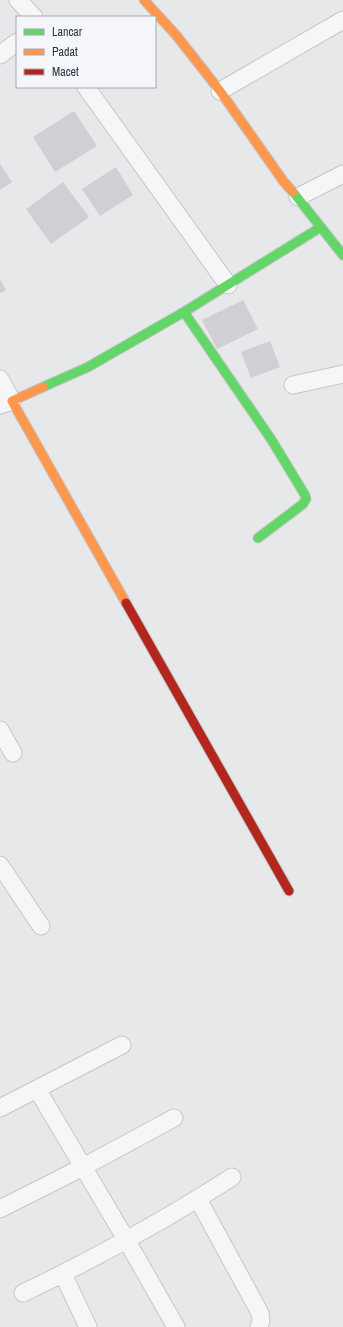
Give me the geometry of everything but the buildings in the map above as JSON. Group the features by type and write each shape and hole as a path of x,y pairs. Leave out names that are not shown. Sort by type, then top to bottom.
{"street":[{"path":"18,0 33,16"},
{"path":"144,0 176,35 220,91 284,182 298,197 343,255"},
{"path":"220,91 343,20"},
{"path":"0,55 16,43"},
{"path":"87,88 228,285"},
{"path":"298,197 343,174"},
{"path":"6,403 88,367 184,312 321,227"},
{"path":"184,312 271,439 306,495 306,499 303,504 258,538"},
{"path":"294,385 343,374"},
{"path":"0,380 6,403 289,891"},
{"path":"0,730 13,753"},
{"path":"0,865 41,926"},
{"path":"0,1108 122,1045"},
{"path":"37,1089 128,1241 176,1327"},
{"path":"0,1209 83,1167 174,1118"},
{"path":"23,1294 128,1241 232,1177"},
{"path":"198,1199 260,1313 261,1320 259,1327"},
{"path":"63,1274 88,1327"}],"traffic: fast":[{"path":"293,192 343,255"},
{"path":"43,387 88,367 184,312 321,227"},
{"path":"184,312 271,439 305,495 306,499 303,504 258,538"}],"traffic: slow":[{"path":"144,0 176,35 220,91 284,182 293,192"},
{"path":"43,387 12,401 126,603"}],"traffic: jam":[{"path":"126,603 289,891"}]}
